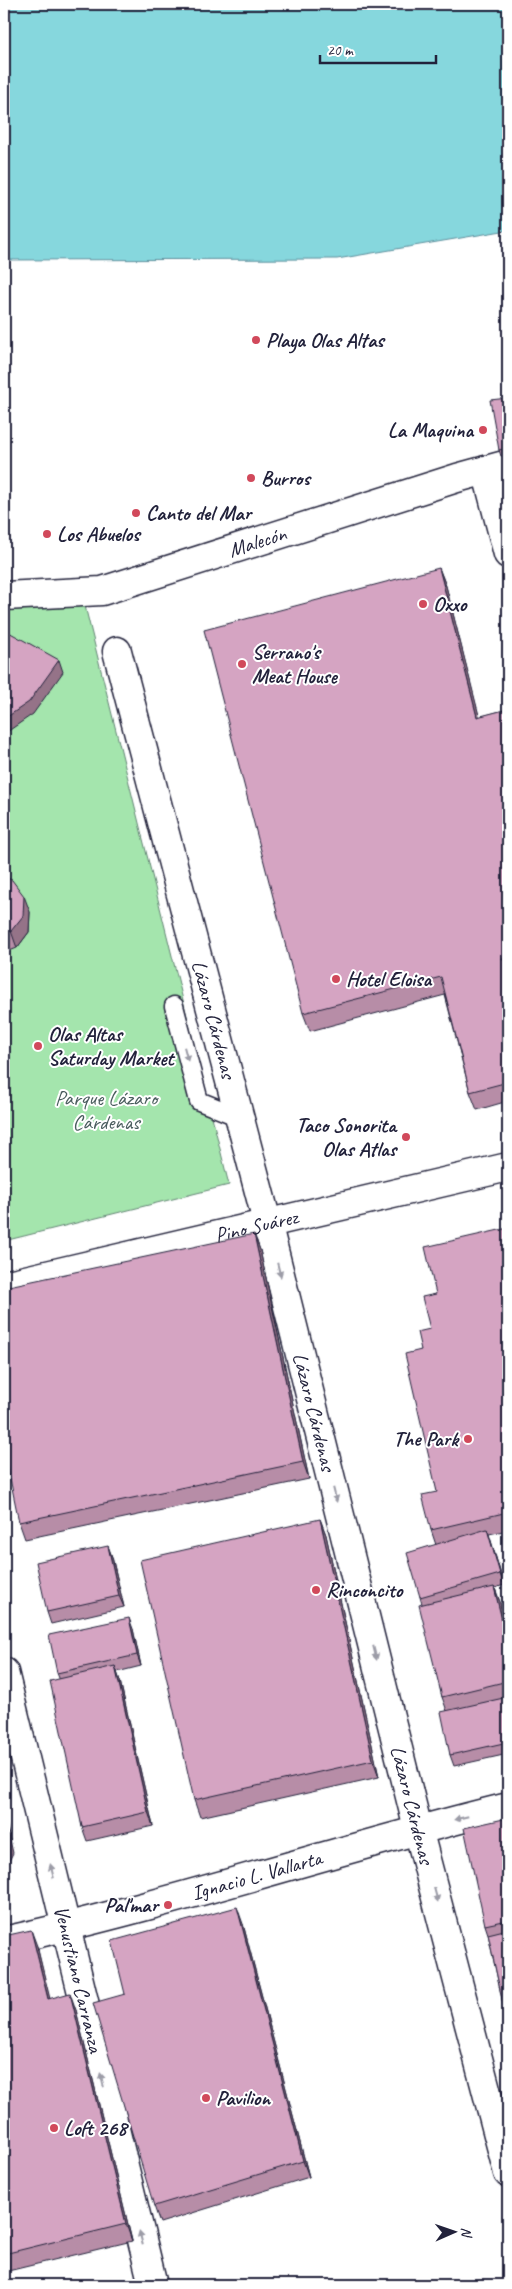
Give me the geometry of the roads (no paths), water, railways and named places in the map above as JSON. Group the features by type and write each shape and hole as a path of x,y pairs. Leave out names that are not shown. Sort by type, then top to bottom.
{"street":[{"path":"497,467 508,554"},
{"name":"Malecón","path":"4,596 102,591 497,467"},
{"name":"Lázaro Cárdenas","path":"117,652 267,1222 418,1828 508,2173"},
{"name":"Pino Suárez","path":"4,1285 508,1167"},
{"name":"Venustiano Carranza","path":"4,1672 153,2285"},
{"name":"Ignacio L. Vallarta","path":"4,1941 65,1928 418,1828 508,1807"}],"lane":[{"path":"174,1006 198,1101 239,1117"}],"water":[{"path":"4,4 508,4 508,230 337,259 4,260"}],"place":[{"name":"Playa Olas Altas","path":"256,340"},
{"name":"La Maquina","path":"483,430"},
{"name":"Burros","path":"251,478"},
{"name":"Canto del Mar","path":"136,513"},
{"name":"Los Abuelos","path":"47,534"},
{"name":"Oxxo","path":"423,604"},
{"name":"Serrano's Meat House","path":"242,664"},
{"name":"Hotel Eloisa","path":"336,979"},
{"name":"Olas Altas Saturday Market","path":"38,1046"},
{"name":"Taco Sonorita Olas Atlas","path":"406,1137"},
{"name":"The Park","path":"468,1439"},
{"name":"Rinconcito","path":"316,1590"},
{"name":"Pal'mar","path":"168,1905"},
{"name":"Pavilion","path":"206,2098"},
{"name":"Loft 268","path":"54,2128"}],"park label":[{"name":"Parque Lázaro Cárdenas","path":"106,1110"}]}
